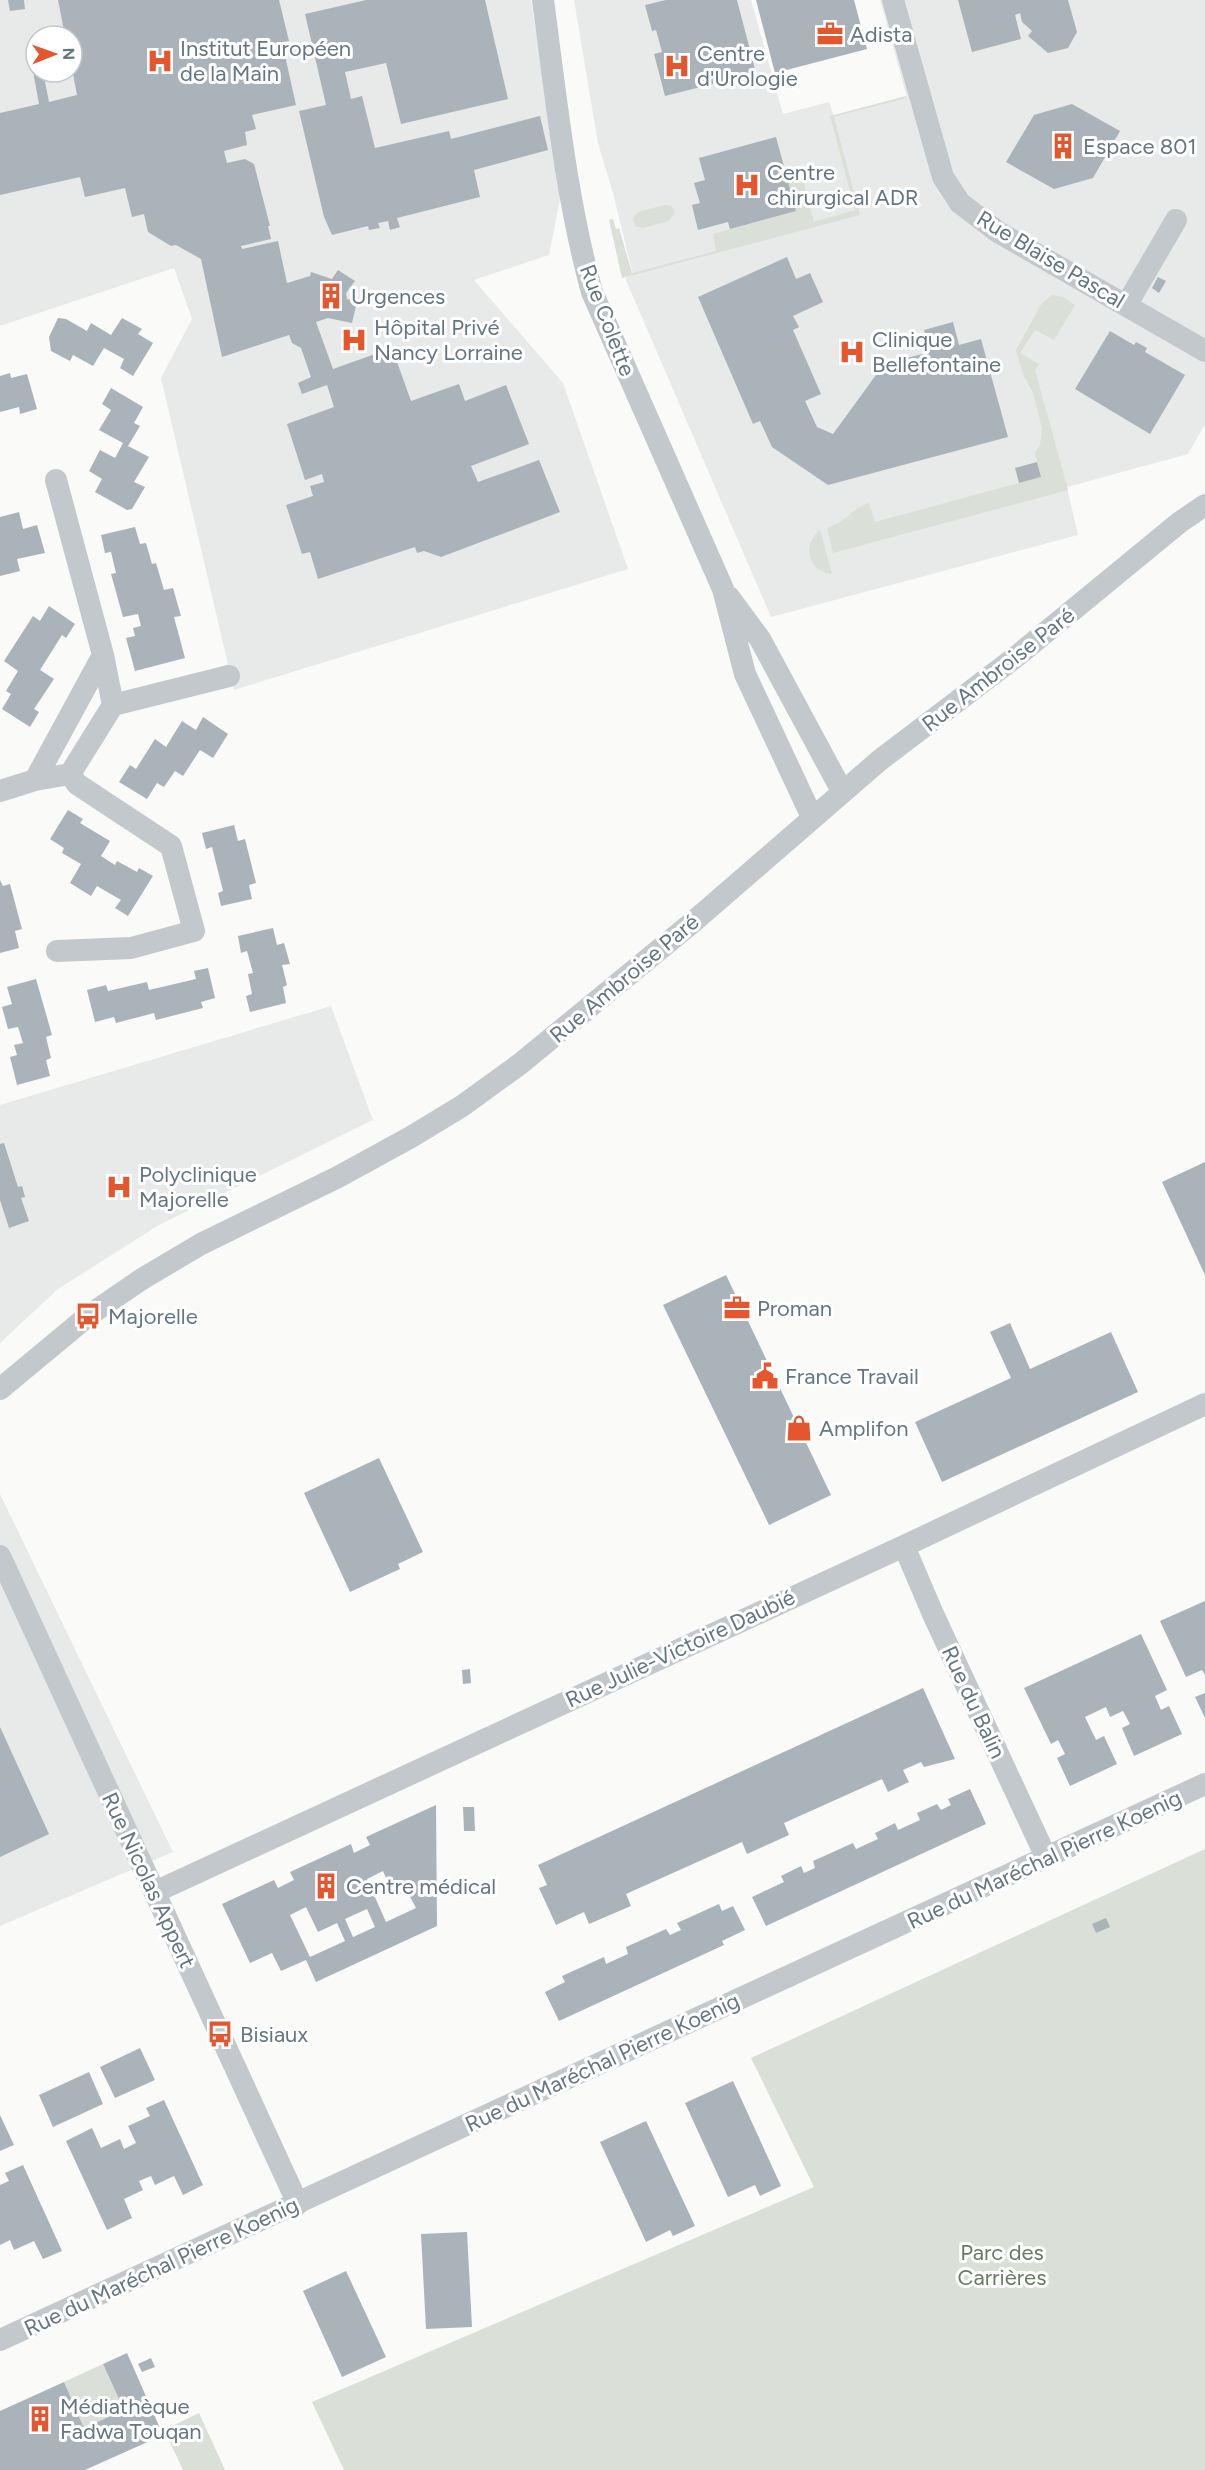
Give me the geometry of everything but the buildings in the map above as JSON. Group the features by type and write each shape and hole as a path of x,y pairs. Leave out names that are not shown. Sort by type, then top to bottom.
{"street":[{"name":"Rue Colette","path":"543,0 583,260 592,292 723,589 745,674 812,817"},
{"name":"Rue Blaise Pascal","path":"893,0 931,140 943,177 951,193 960,203 998,232 1127,304 1205,351"},
{"path":"1127,304 1176,220"},
{"path":"0,791 35,780 70,774 113,705 103,655 56,480"},
{"name":"Rue Ambroise Paré","path":"0,1389 88,1316 142,1279 201,1244 376,1157 462,1106 520,1064 693,922 842,791 1017,656 1180,522 1205,505"},
{"name":"Rue Colette","path":"723,589 760,639 842,791"},
{"path":"35,780 103,655"},
{"path":"113,705 229,676"},
{"path":"57,951 131,948 194,931 171,846 77,784 70,774"},
{"name":"Rue Julie-Victoire Daubié","path":"154,1892 904,1546 1205,1404"},
{"name":"Rue du Balin","path":"904,1546 933,1614 1046,1857"},
{"name":"Rue Nicolas Appert","path":"0,1556 298,2204"},
{"name":"Rue du Maréchal Pierre Koenig","path":"0,2340 1205,1784"}],"shaded area":[{"name":"Hôpital Privé Nancy Lorraine","path":"0,0 531,0 561,194 549,255 474,280 563,383 628,569 234,690 161,378 192,319 174,268 0,326"},
{"path":"574,0 751,0 783,114 829,102 834,117 907,98 880,0 1205,0 1205,424 1188,454 1067,487 1078,535 771,617 625,278 633,275 598,143"},
{"name":"Polyclinique Majorelle","path":"331,1006 373,1120 159,1225 58,1289 0,1343 0,1105"},
{"path":"0,1494 173,1852 0,1926"}],"green space":[{"path":"906,96 907,98 834,117 860,215 622,278 609,220 613,219 616,229 619,228 632,273 716,251 713,234 796,211 787,176 801,172 814,222 855,210 830,116"},
{"path":"665,205 671,206 675,212 669,221 643,228 635,226 633,218 638,212"},
{"path":"1052,295 1063,297 1075,305 1054,340 1035,330 1020,353 1039,364 1035,370 1068,490 833,553 827,528 869,503 875,522 1041,477 1035,453 1040,445 1042,428 1033,393 1023,374 1016,350 1042,303"},
{"path":"820,530 832,574 817,568 810,557 811,543"},
{"name":"Parc des Carrières","path":"1205,1849 1205,2470 344,2470 312,2402 814,2187 751,2058"},
{"path":"103,2364 124,2410 84,2428 64,2382"},
{"path":"199,2413 225,2470 183,2470 164,2430"}],"place":[{"name":"Adista","path":"830,34"},
{"name":"Institut Européen de la Main","path":"160,61"},
{"name":"Centre d'Urologie","path":"677,66"},
{"name":"Espace 801","path":"1063,146"},
{"name":"Centre chirurgical ADR","path":"747,185"},
{"name":"Urgences","path":"331,296"},
{"name":"Hôpital Privé Nancy Lorraine","path":"354,340"},
{"name":"Clinique Bellefontaine","path":"852,352"},
{"name":"Polyclinique Majorelle","path":"119,1187"},
{"name":"Proman","path":"737,1308"},
{"name":"Majorelle","path":"88,1316"},
{"name":"France Travail","path":"765,1376"},
{"name":"Amplifon","path":"799,1428"},
{"name":"Centre médical","path":"326,1886"},
{"name":"Bisiaux","path":"220,2034"},
{"name":"Médiathèque Fadwa Touqan","path":"40,2419"}]}
